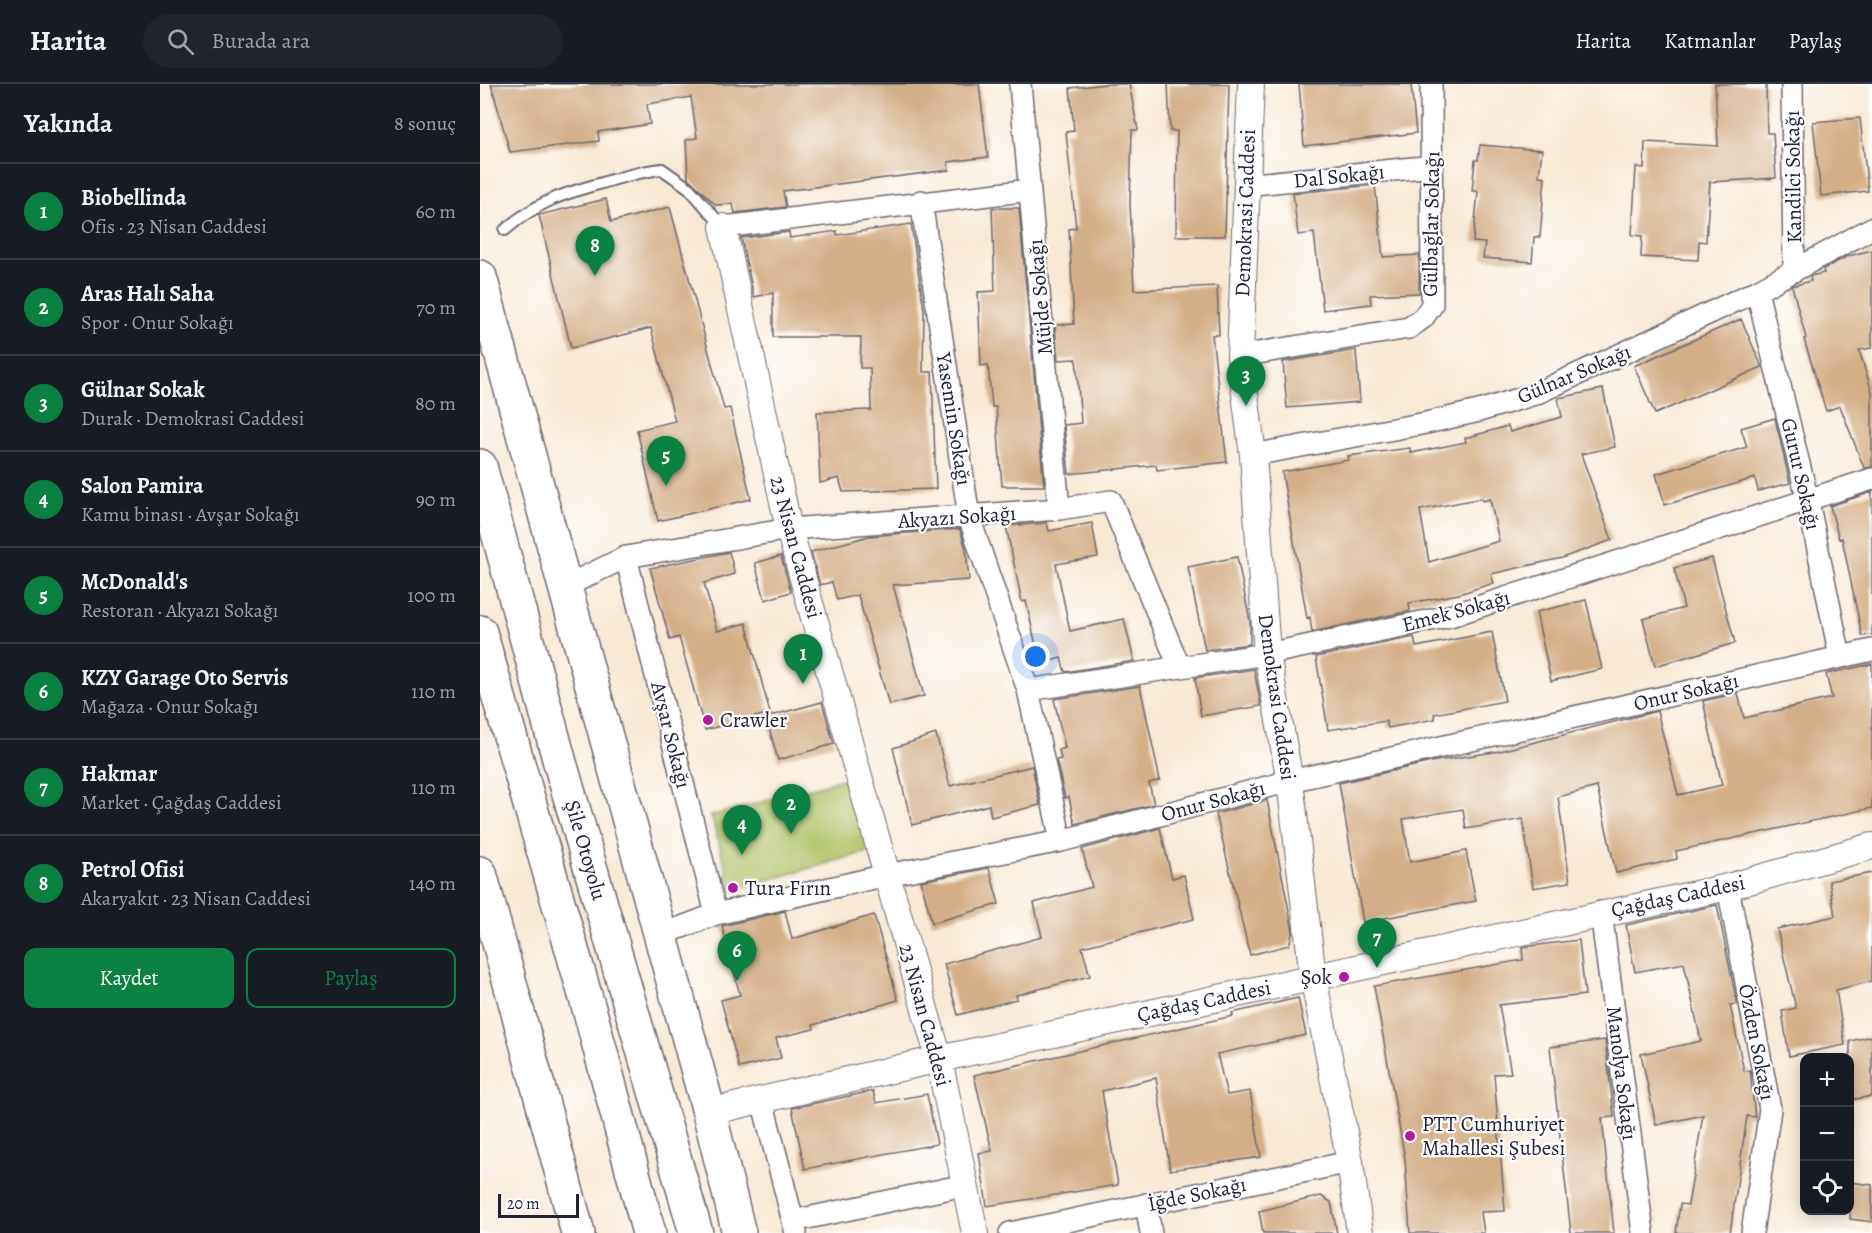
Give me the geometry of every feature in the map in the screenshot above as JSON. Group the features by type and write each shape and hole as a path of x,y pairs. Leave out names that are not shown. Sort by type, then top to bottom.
{"highway":[{"path":"480,277 710,1112 739,1233"},
{"name":"Şile Otoyolu","path":"480,466 563,770 696,1233"},
{"name":"Şile Otoyolu","path":"480,632 592,1018 649,1233"},
{"path":"480,873 578,1233"}],"street":[{"name":"Müjde Sokağı","path":"1020,84 1059,509"},
{"name":"Demokrasi Caddesi","path":"1251,84 1245,185 1240,356 1252,454 1267,654 1290,781 1313,977 1350,1162 1360,1233"},
{"name":"Gülbağlar Sokağı","path":"1240,356 1408,328 1423,318 1432,305 1431,84"},
{"name":"Kandilci Sokağı","path":"1792,84 1794,271"},
{"name":"Dal Sokağı","path":"1245,185 1433,166"},
{"path":"723,227 921,201 1030,190"},
{"name":"Yasemin Sokağı","path":"921,201 969,516 1028,690 1061,841"},
{"name":"23 Nisan Caddesi","path":"723,227 789,528 939,1059 975,1233"},
{"name":"Gülnar Sokağı","path":"1252,454 1426,423 1479,411 1535,394 1757,291 1872,228"},
{"name":"Gurur Sokağı","path":"1757,291 1808,501 1840,657"},
{"name":"Emek Sokağı","path":"1028,690 1267,654 1450,616 1872,479"},
{"name":"Akyazı Sokağı","path":"564,587 626,557 789,528 1059,509 1110,501 1179,666"},
{"name":"Avşar Sokağı","path":"626,557 716,914"},
{"name":"Onur Sokağı","path":"660,935 716,914 887,874 1061,841 1290,781 1872,650"},
{"name":"Çağdaş Caddesi","path":"710,1112 1601,912 1728,887 1872,846"},
{"name":"Özden Sokağı","path":"1728,887 1770,1109 1752,1233"},
{"name":"Manolya Sokağı","path":"1601,912 1643,1233"},
{"path":"762,1100 794,1227 965,1185"},
{"name":"İğde Sokağı","path":"1010,1233 1350,1162"},
{"path":"1146,1204 1151,1233"}],"lane":[{"path":"505,230 526,213 554,196 636,173 662,169 689,188 723,227"}],"green space":[{"path":"851,777 871,851 732,890 711,816"}],"building":[{"path":"491,84 979,84 988,157 948,162 949,170 783,191 786,207 735,213 733,204 716,205 688,178 686,140 697,138 691,97 647,104 650,124 598,132 599,141 510,152"},
{"path":"1129,84 1138,130 1132,130 1130,204 1134,290 1217,286 1219,335 1212,335 1227,462 1157,470 1156,465 1069,474 1064,425 1081,423 1076,359 1058,360 1055,325 1074,324 1069,229 1076,228 1066,132 1074,131 1070,88"},
{"path":"1168,84 1229,84 1225,236 1176,236 1177,131 1170,131"},
{"path":"1299,84 1411,84 1416,133 1304,146"},
{"path":"1715,84 1766,84 1767,133 1773,133 1776,178 1710,182 1706,242 1699,241 1698,260 1641,257 1642,236 1632,235 1636,167 1644,168 1645,142 1718,146"},
{"path":"1860,118 1868,191 1821,196 1813,122"},
{"path":"1480,145 1542,150 1539,176 1545,177 1540,237 1534,237 1532,262 1483,258 1485,243 1473,242 1478,191 1472,191 1475,160 1478,160"},
{"path":"1375,185 1383,257 1419,255 1419,293 1370,295 1371,304 1323,310 1314,233 1298,235 1293,193"},
{"path":"606,199 611,222 670,207 724,409 730,408 751,499 658,521 637,430 675,421 651,328 571,348 539,215"},
{"path":"992,208 1019,208 1044,486 1002,486 996,407 992,407 988,365 981,366 978,292 995,291"},
{"path":"911,224 924,310 923,372 932,372 936,489 843,492 839,478 820,483 817,412 871,410 870,368 860,368 861,337 773,337 773,293 754,297 741,238 789,232 790,238 837,231 837,235"},
{"path":"1872,250 1872,348 1859,350 1872,392 1872,467 1864,468 1840,406 1826,411 1804,339 1806,338 1792,286 1811,281 1810,276 1824,273 1823,269 1848,256"},
{"path":"1741,319 1762,367 1655,414 1634,366"},
{"path":"1356,350 1360,402 1287,408 1283,362"},
{"path":"1603,389 1615,447 1581,454 1612,540 1562,558 1491,574 1494,583 1459,594 1409,603 1410,611 1312,632 1310,617 1307,618 1282,472 1349,460 1348,456 1410,448 1411,453 1466,442 1465,438 1508,426 1510,432 1562,417 1558,398","holes":["1482,498 1483,501 1490,499 1499,541 1429,562 1420,510"]},
{"path":"1775,418 1790,483 1758,491 1755,478 1665,505 1656,474 1747,447 1741,428"},
{"path":"1872,492 1872,635 1862,636 1842,538 1839,539 1830,506"},
{"path":"1047,523 1049,531 1092,523 1098,557 1056,564 1070,631 1124,619 1134,661 1065,672 1061,658 1040,664 1026,601 1022,602 1006,526"},
{"path":"960,529 966,549 969,580 893,585 924,696 889,705 858,595 837,600 832,582 820,585 811,552 869,536"},
{"path":"729,552 735,574 704,583 717,631 746,623 770,713 705,730 679,637 670,640 650,568"},
{"path":"781,556 791,592 765,600 755,563"},
{"path":"1237,557 1250,621 1250,644 1205,650 1188,567"},
{"path":"1712,558 1735,643 1655,666 1643,619 1684,608 1674,568"},
{"path":"1586,600 1602,669 1551,681 1536,612"},
{"path":"1492,632 1505,701 1434,714 1435,719 1388,728 1386,721 1328,730 1316,657 1414,637 1416,647"},
{"path":"1872,664 1872,808 1676,851 1677,859 1616,873 1597,787 1558,797 1570,882 1533,888 1523,819 1466,829 1463,809 1403,819 1410,862 1466,851 1476,901 1363,922 1339,783 1436,761 1500,751 1657,711 1678,795 1722,785 1703,701 1738,693 1744,718 1832,698 1826,674"},
{"path":"1254,669 1261,706 1201,716 1195,678"},
{"path":"1140,686 1160,780 1149,783 1154,804 1075,824 1069,797 1065,798 1056,760 1061,759 1059,750 1065,748 1054,699"},
{"path":"822,702 834,744 778,760 766,717"},
{"path":"936,734 950,786 1032,766 1040,805 991,817 989,805 912,825 893,748"},
{"path":"1267,800 1293,931 1289,945 1250,955 1216,814"},
{"path":"1160,828 1172,878 1184,875 1194,919 1082,947 1090,976 1016,995 1017,999 958,1015 944,964 1042,937 1034,903 1092,887 1082,849"},
{"path":"989,868 999,904 932,923 921,881"},
{"path":"1872,873 1872,981 1836,990 1845,1045 1789,1056 1782,1011 1796,1008 1777,929 1835,916 1829,881"},
{"path":"1717,905 1737,1004 1730,1005 1744,1071 1750,1070 1755,1117 1747,1116 1730,1233 1676,1233 1680,1204 1688,1205 1703,1115 1656,1125 1641,1054 1701,1041 1684,963 1635,972 1626,925"},
{"path":"785,911 792,939 874,915 898,1000 813,1025 814,1029 776,1038 781,1058 739,1068 721,1000 740,995 722,926"},
{"path":"1579,940 1585,995 1499,1005 1511,1073 1494,1074 1505,1211 1481,1212 1484,1233 1410,1233 1405,1159 1374,986 1523,960 1522,947"},
{"path":"1298,998 1306,1035 1217,1054 1227,1095 1250,1091 1261,1157 1170,1170 1156,1078 1102,1091 1118,1185 987,1206 979,1153 992,1151 974,1075 1233,1016 1232,1013"},
{"path":"1872,1036 1872,1096 1854,1099 1854,1053 1850,1053 1850,1041"},
{"path":"1605,1040 1614,1117 1602,1118 1614,1233 1571,1233 1550,1047"},
{"path":"873,1091 876,1103 927,1094 937,1144 805,1169 792,1108"},
{"path":"1854,1183 1872,1185 1872,1222 1850,1219 1850,1215 1854,1215"},
{"path":"1321,1196 1331,1202 1337,1233 1263,1233 1259,1211"}],"place":[{"name":"Petrol Ofisi","path":"595,276"},
{"name":"Gülnar Sokak","path":"1246,406"},
{"name":"McDonald's","path":"666,486"},
{"name":"Biobellinda","path":"803,684"},
{"name":"Crawler","path":"708,720"},
{"name":"Aras Halı Saha","path":"791,834"},
{"name":"Salon Pamira","path":"742,855"},
{"name":"Tura Fırın","path":"733,888"},
{"name":"Hakmar","path":"1377,968"},
{"name":"Şok","path":"1344,977"},
{"name":"KZY Garage Oto Servis","path":"737,981"},
{"name":"PTT Cumhuriyet Mahallesi Şubesi","path":"1410,1136"}]}
